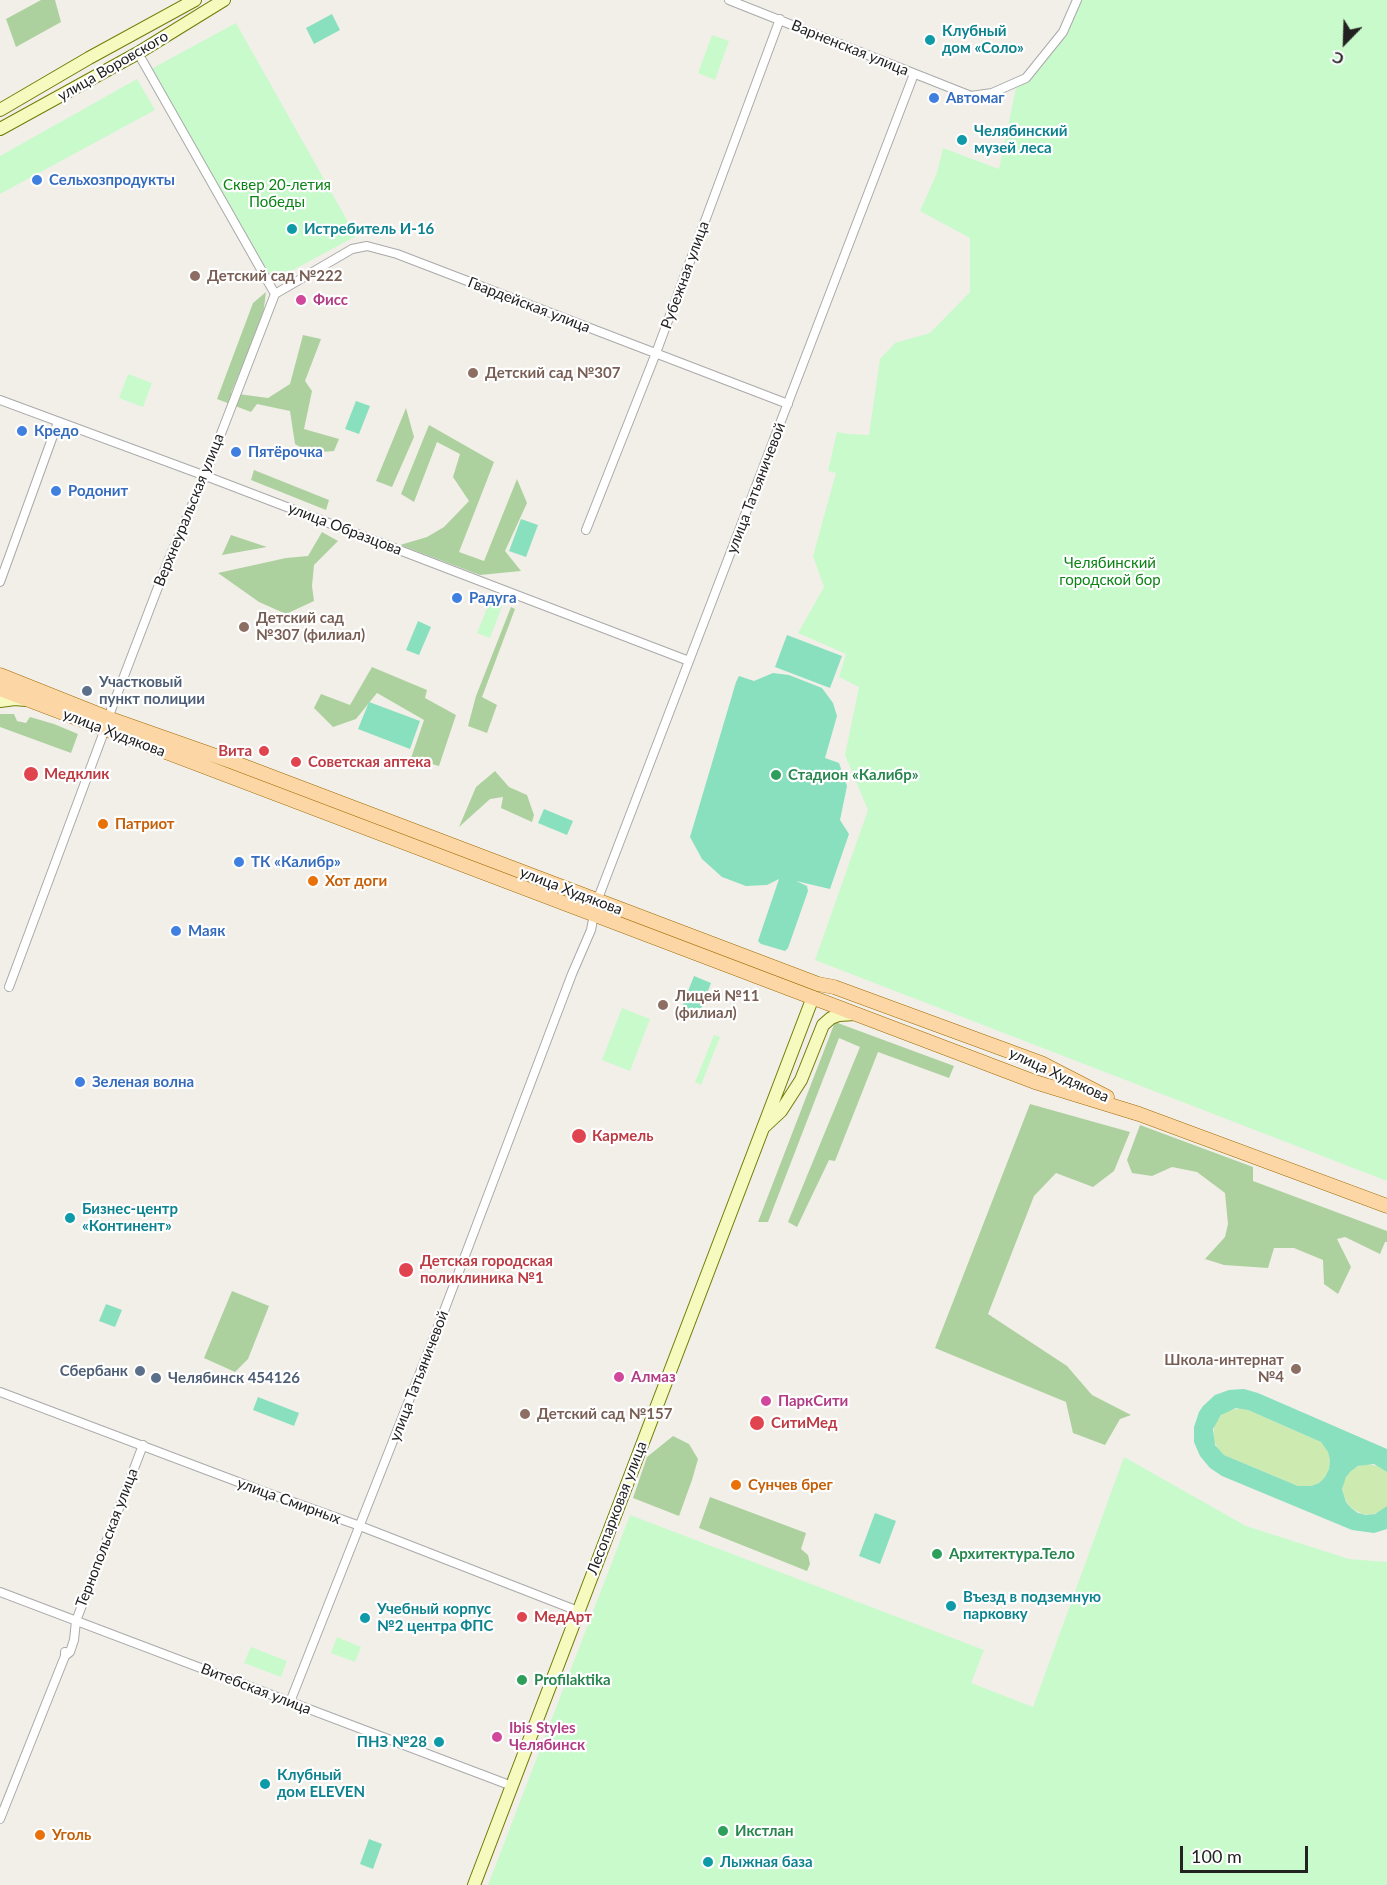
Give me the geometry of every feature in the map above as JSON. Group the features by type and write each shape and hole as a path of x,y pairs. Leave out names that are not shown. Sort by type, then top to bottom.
{"main road":[{"name":"улица Воровского","path":"0,110 195,0"},
{"name":"улица Воровского","path":"0,129 138,53 224,0"},
{"name":"улица Худякова","path":"0,675 106,724"},
{"name":"улица Худякова","path":"0,689 106,724 815,991 859,1014 1035,1082 1139,1114 1387,1206"},
{"path":"0,701 28,700"},
{"name":"улица Худякова","path":"815,991 845,991 1041,1063 1139,1114"},
{"name":"Лесопарковая улица","path":"474,1885 815,991"},
{"path":"762,1129 781,1111 801,1080 823,1025 839,1015 859,1014"}],"street":[{"name":"Варненская улица","path":"729,0 971,96 992,93 1026,78 1063,33 1077,0"},
{"name":"Рубежная улица","path":"586,530 656,353 780,19"},
{"path":"138,53 275,294"},
{"name":"улица Татьяничевой","path":"290,1702 587,940 596,908 689,661 914,74"},
{"name":"Гвардейская улица","path":"275,294 352,249 367,246 397,254 788,404"},
{"name":"Верхнеуральская улица","path":"9,987 168,561 205,475 275,294"},
{"name":"улица Образцова","path":"0,399 205,475 689,661"},
{"path":"0,582 58,422"},
{"name":"улица Смирных","path":"0,1392 360,1526 578,1611"},
{"name":"Тернопольская улица","path":"0,1819 65,1656 70,1652 75,1640 76,1621 143,1445"},
{"name":"Витебская улица","path":"0,1592 512,1786"}],"green space":[{"path":"41,0 55,0 61,22 16,47 6,19"},
{"name":"Челябинский городской бор","path":"1079,0 1387,0 1387,1181 815,960 868,810 845,755 859,687 839,677 846,654 798,633 824,587 813,556 836,473 828,471 837,432 869,435 880,359 895,343 930,333 970,292 970,238 920,211 937,173 943,148 999,169 1016,88 1027,80 1067,29 1075,16"},
{"path":"332,14 340,30 314,44 306,28"},
{"name":"Сквер 20-летия Победы","path":"236,23 356,236 271,282 151,69"},
{"path":"712,35 729,41 715,80 698,73"},
{"path":"137,79 155,110 0,194 0,156"},
{"path":"266,292 263,316 231,393 268,398 290,384 303,335 321,339 305,381 312,391 304,429 339,439 334,451 310,453 295,444 290,411 257,404 251,412 217,399 253,303"},
{"path":"128,374 152,383 143,407 119,398"},
{"path":"356,401 370,406 359,434 345,429"},
{"path":"406,408 414,437 392,487 376,481"},
{"path":"429,425 494,462 459,552 484,561 517,479 527,503 505,551 521,571 480,575 400,545 427,537 444,527 469,501 453,477 460,454 437,442 414,502 401,494"},
{"path":"254,470 329,500 326,510 251,480"},
{"path":"521,519 538,525 526,557 509,551"},
{"path":"322,532 338,541 314,565 312,586 314,601 286,614 259,602 218,573 286,558 308,556"},
{"path":"231,535 267,547 222,555"},
{"path":"490,601 502,606 490,638 477,633"},
{"path":"511,607 515,609 482,697 497,705 487,733 468,726 476,696"},
{"path":"418,621 431,627 419,655 406,650"},
{"path":"787,635 842,656 830,688 775,667"},
{"path":"372,667 427,690 425,698 456,715 439,766 411,758 424,720 377,693 356,719 333,727 314,708 321,694 350,705"},
{"name":"Стадион «Калибр»","path":"773,673 789,675 822,688 833,703 837,716 825,758 839,763 847,786 840,820 849,834 830,889 796,881 807,886 808,891 785,951 758,941 779,879 767,885 746,886 722,877 702,859 690,837 739,676 754,681"},
{"path":"369,702 420,721 410,749 358,729"},
{"path":"0,714 14,714 17,721 26,723 30,717 78,734 71,753 0,727"},
{"path":"495,771 509,787 527,795 534,815 532,822 501,808 503,797 490,799 459,827 476,787"},
{"path":"544,809 573,821 567,835 538,823"},
{"path":"694,976 711,983 699,1015 681,1009"},
{"path":"622,1008 650,1019 630,1071 602,1060"},
{"path":"835,1022 954,1066 949,1078 878,1052 835,1161 829,1160 797,1227 788,1222 860,1047 839,1038 768,1222 758,1222"},
{"path":"714,1035 720,1037 701,1085 695,1082"},
{"path":"1030,1104 1130,1132 1114,1171 1093,1187 1056,1173 1034,1196 988,1314 1067,1366 1092,1395 1131,1415 1120,1419 1105,1445 1073,1433 1066,1402 935,1348"},
{"path":"1140,1125 1253,1167 1253,1181 1387,1231 1387,1242 1380,1254 1345,1237 1337,1239 1351,1267 1338,1294 1324,1284 1323,1260 1294,1248 1274,1248 1268,1268 1224,1265 1205,1259 1225,1237 1228,1224 1225,1193 1197,1172 1172,1167 1152,1176 1132,1173 1127,1160"},
{"path":"232,1291 269,1306 248,1359 235,1372 204,1358"},
{"path":"106,1304 122,1310 115,1327 99,1321"},
{"path":"1244,1389 1258,1393 1387,1449 1387,1472 1374,1464 1358,1466 1346,1477 1342,1489 1346,1502 1358,1513 1375,1514 1387,1506 1387,1529 1374,1533 1352,1530 1222,1476 1210,1468 1200,1456 1194,1442 1194,1427 1203,1406 1215,1395 1229,1390","holes":["1236,1408 1248,1410 1321,1442 1330,1460 1325,1477 1319,1483 1311,1486 1298,1486 1224,1455 1215,1445 1213,1429 1221,1415"]},
{"path":"258,1397 299,1413 294,1426 253,1410"},
{"path":"1240,1408 1321,1442 1330,1460 1325,1477 1319,1483 1311,1486 1298,1486 1224,1455 1214,1441 1214,1425 1224,1412"},
{"path":"673,1436 689,1444 698,1459 679,1516 633,1498 647,1457"},
{"path":"1124,1457 1246,1526 1349,1559 1387,1562 1387,1885 488,1885 630,1515 984,1650 971,1683 1033,1707"},
{"path":"1366,1464 1378,1466 1387,1472 1387,1506 1370,1515 1362,1514 1351,1508 1342,1489 1348,1474 1354,1468"},
{"path":"710,1497 806,1533 801,1549 808,1555 810,1564 807,1571 699,1528"},
{"path":"875,1513 896,1521 880,1564 859,1556"},
{"path":"337,1637 361,1647 355,1662 331,1653"},
{"path":"251,1647 287,1661 281,1677 244,1663"},
{"path":"369,1839 382,1844 373,1869 360,1864"}],"place":[{"name":"Клубный дом «Соло»","path":"930,40"},
{"name":"Автомаг","path":"934,98"},
{"name":"Челябинский музей леса","path":"962,140"},
{"name":"Сельхозпродукты","path":"37,180"},
{"name":"Истребитель И-16","path":"292,229"},
{"name":"Детский сад №222","path":"195,276"},
{"name":"Фисс","path":"301,300"},
{"name":"Детский сад №307","path":"473,373"},
{"name":"Кредо","path":"22,431"},
{"name":"Пятёрочка","path":"236,452"},
{"name":"Родонит","path":"56,491"},
{"name":"Радуга","path":"457,598"},
{"name":"Детский сад №307 (филиал)","path":"244,627"},
{"name":"Участковый пункт полиции","path":"87,691"},
{"name":"Вита","path":"264,751"},
{"name":"Советская аптека","path":"296,762"},
{"name":"Медклик","path":"31,774"},
{"name":"Стадион «Калибр»","path":"776,775"},
{"name":"Патриот","path":"103,824"},
{"name":"ТК «Калибр»","path":"239,862"},
{"name":"Хот доги","path":"313,881"},
{"name":"Маяк","path":"176,931"},
{"name":"Лицей №11 (филиал)","path":"663,1005"},
{"name":"Зеленая волна","path":"80,1082"},
{"name":"Кармель","path":"579,1136"},
{"name":"Бизнес-центр «Континент»","path":"70,1218"},
{"name":"Детская городская поликлиника №1","path":"406,1270"},
{"name":"Школа-интернат №4","path":"1296,1369"},
{"name":"Сбербанк","path":"140,1371"},
{"name":"Алмаз","path":"619,1377"},
{"name":"Челябинск 454126","path":"156,1378"},
{"name":"ПаркСити","path":"766,1401"},
{"name":"Детский сад №157","path":"525,1414"},
{"name":"СитиМед","path":"757,1423"},
{"name":"Сунчев брег","path":"736,1485"},
{"name":"Архитектура.Тело","path":"937,1554"},
{"name":"Въезд в подземную парковку","path":"951,1606"},
{"name":"МедАрт","path":"522,1617"},
{"name":"Учебный корпус №2 центра ФПС","path":"365,1618"},
{"name":"Profilaktika","path":"522,1680"},
{"name":"Ibis Styles Челябинск","path":"497,1737"},
{"name":"ПНЗ №28","path":"439,1742"},
{"name":"Клубный дом ELEVEN","path":"265,1784"},
{"name":"Икстлан","path":"723,1831"},
{"name":"Уголь","path":"40,1835"},
{"name":"Лыжная база","path":"708,1862"}]}
